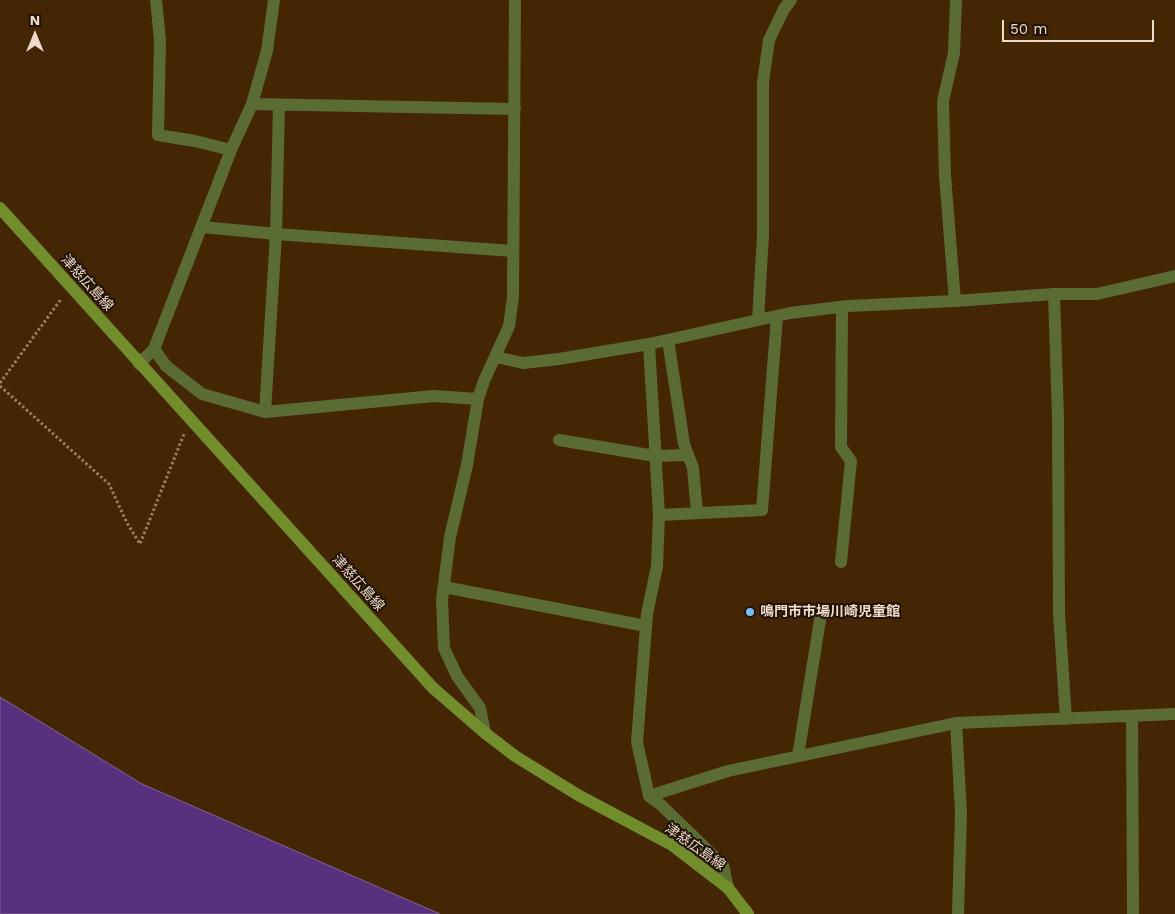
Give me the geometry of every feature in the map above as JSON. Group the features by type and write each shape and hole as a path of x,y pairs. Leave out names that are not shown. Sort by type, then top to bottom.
{"main road":[{"name":"津慈広島線","path":"0,208 433,688 515,756 578,795 672,845 728,888 748,914"}],"street":[{"path":"156,0 160,40 158,135 195,141 231,150"},
{"path":"139,364 154,349 231,150 252,104 267,51 274,0"},
{"path":"485,733 480,708 457,676 444,648 442,600 450,537 467,464 478,398 509,326 513,297 515,0"},
{"path":"758,320 764,235 763,82 769,40 784,9 791,0"},
{"path":"955,302 945,176 943,101 954,53 956,0"},
{"path":"252,104 515,109"},
{"path":"265,412 276,234 279,105"},
{"path":"202,227 513,251"},
{"path":"496,357 523,363 559,359 649,344 790,313 842,307 955,302 1054,294 1097,294 1175,276"},
{"path":"1054,294 1058,418 1059,613 1066,719"},
{"path":"841,562 851,461 841,447 842,307"},
{"path":"659,516 762,510 777,316"},
{"path":"668,340 684,444 693,468 697,513"},
{"path":"649,344 659,516 657,566 647,614 636,742 649,796 661,805 723,865 728,888"},
{"path":"154,349 166,366 202,394 265,412 434,396 478,398"},
{"path":"559,440 655,456 688,455"},
{"path":"444,586 646,626"},
{"path":"798,756 821,614"},
{"path":"649,796 728,771 956,723 1175,714"},
{"path":"1132,717 1133,914"},
{"path":"956,723 961,813 958,914"}],"path":[{"path":"70,286 0,384 109,484 126,523 140,544 190,420"}],"shaded area":[{"path":"0,697 142,784 440,914 0,914"}],"place":[{"name":"鳴門市市場川崎児童館","path":"750,612"}]}
